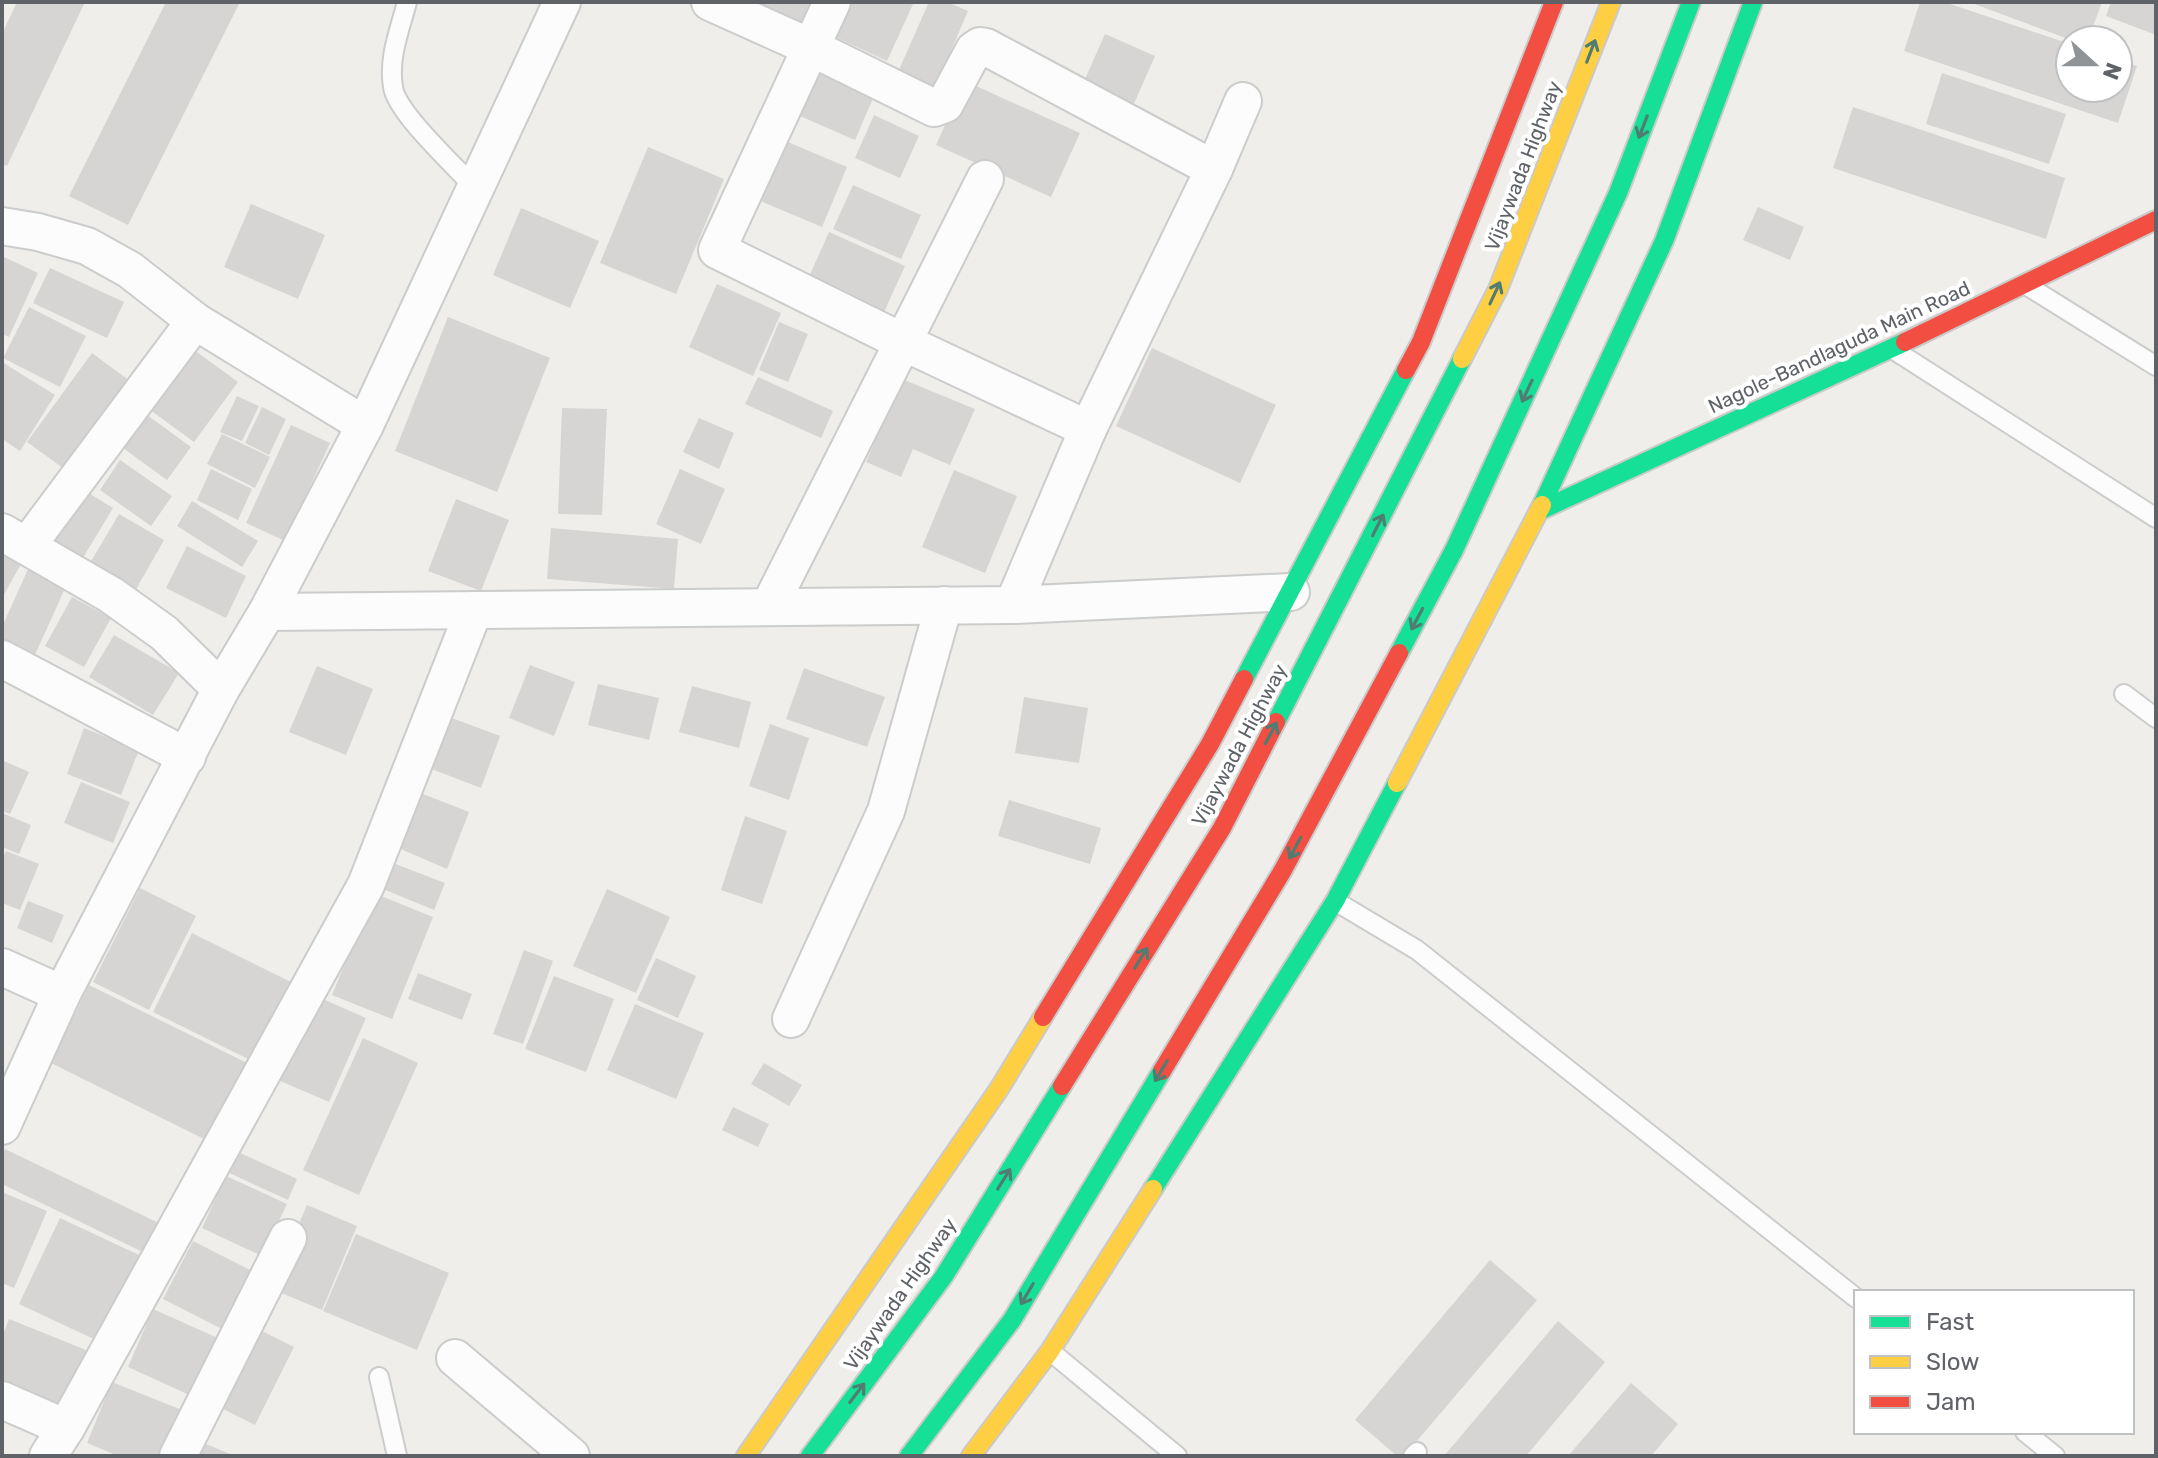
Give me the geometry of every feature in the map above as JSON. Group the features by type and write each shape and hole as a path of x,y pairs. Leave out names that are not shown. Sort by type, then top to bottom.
{"main road":[{"path":"746,1456 999,1089 1210,744 1421,342 1554,2"},
{"name":"Vijaywada Highway","path":"810,1456 944,1276 1222,828 1498,289 1611,2"},
{"path":"909,1456 1012,1320 1283,870 1344,758 1454,550 1618,193 1691,2"},
{"path":"971,1456 1050,1351 1335,901 1539,511 1664,241 1753,2"},
{"name":"Nagole-Bandlaguda Main Road","path":"1539,511 1892,348 2156,220"}],"street":[{"path":"2,1126 62,994 221,689 267,612 365,425 562,2"},
{"path":"710,2 934,108 945,104 974,50 980,46 986,47 1214,169"},
{"path":"832,2 717,250 1088,429"},
{"path":"1013,605 1088,429 1214,169 1243,101"},
{"path":"769,607 985,179"},
{"path":"2,226 38,232 87,246 130,270 195,321 365,425"},
{"path":"195,321 15,539 111,595 164,633 221,689"},
{"path":"267,612 1013,605 1291,592"},
{"path":"791,1019 886,811 944,605"},
{"path":"2,1400 57,1442 366,885 474,610"},
{"path":"2,659 187,757"},
{"path":"2,967 62,994"},
{"path":"178,1456 288,1238"},
{"path":"455,1358 571,1456"}],"lane":[{"path":"407,2 392,59 393,89 401,108 474,187"},
{"path":"2023,283 2156,366"},
{"path":"1892,348 2156,518"},
{"path":"2124,694 2156,718"},
{"path":"1335,901 1417,950 1854,1296"},
{"path":"1050,1351 1177,1456"},
{"path":"379,1377 397,1456"},
{"path":"2028,1434 2055,1456"}],"building":[{"path":"17,2 85,2 7,166 2,164 2,34"},
{"path":"166,2 240,2 128,225 69,196"},
{"path":"748,2 810,2 801,24"},
{"path":"843,2 914,2 887,61 829,34"},
{"path":"929,2 947,2 968,11 934,90 897,74"},
{"path":"1920,2 1944,2 2054,39 2054,101 1904,51"},
{"path":"1969,2 2102,2 2094,24 2054,24 2054,34"},
{"path":"2111,2 2156,2 2156,35 2134,24 2106,16"},
{"path":"1105,34 1155,56 1132,108 1082,86"},
{"path":"819,73 874,96 855,140 800,116"},
{"path":"1942,73 2066,114 2049,164 1926,124"},
{"path":"965,81 1080,133 1051,197 936,145"},
{"path":"2062,104 2124,104 2118,123"},
{"path":"1853,107 2065,178 2046,239 1833,168"},
{"path":"874,115 919,136 900,178 855,158"},
{"path":"776,137 847,167 822,227 751,197"},
{"path":"648,147 724,179 676,294 600,263"},
{"path":"853,185 921,215 901,259 833,229"},
{"path":"251,204 325,235 298,299 224,267"},
{"path":"1758,207 1804,227 1790,260 1743,240"},
{"path":"521,208 599,241 570,308 493,275"},
{"path":"829,232 905,266 880,321 804,288"},
{"path":"2,256 38,273 9,337 2,334"},
{"path":"50,268 124,302 107,338 33,303"},
{"path":"717,284 781,313 753,376 689,347"},
{"path":"29,307 86,336 60,387 3,358"},
{"path":"448,317 550,358 497,492 395,451"},
{"path":"779,322 808,334 788,382 759,370"},
{"path":"186,344 238,382 194,442 142,404"},
{"path":"1152,348 1276,405 1240,483 1116,426"},
{"path":"92,353 134,384 70,473 27,442"},
{"path":"2,362 55,395 20,451 2,439"},
{"path":"758,377 833,411 821,438 745,404"},
{"path":"902,379 975,409 950,465 913,449 901,477 866,462"},
{"path":"237,396 259,406 242,441 220,432"},
{"path":"262,407 286,419 269,455 245,443"},
{"path":"562,408 607,409 602,515 558,514"},
{"path":"147,415 191,447 167,480 123,448"},
{"path":"699,418 734,433 719,469 683,452"},
{"path":"291,425 330,443 285,541 246,523"},
{"path":"222,434 270,457 255,488 207,464"},
{"path":"120,460 172,496 151,526 100,490"},
{"path":"211,469 252,489 238,520 197,500"},
{"path":"680,469 725,489 701,544 656,524"},
{"path":"954,470 1017,496 985,573 922,547"},
{"path":"82,489 113,508 78,566 48,547"},
{"path":"456,499 509,520 481,591 428,571"},
{"path":"192,501 258,541 242,567 177,526"},
{"path":"119,514 164,540 130,600 84,573"},
{"path":"551,528 678,539 674,589 547,579"},
{"path":"2,544 25,557 2,598"},
{"path":"187,546 246,576 226,618 166,588"},
{"path":"29,567 67,584 34,657 2,642 2,627"},
{"path":"72,597 111,618 84,667 45,646"},
{"path":"114,635 179,673 153,715 89,677"},
{"path":"530,665 575,682 554,736 509,718"},
{"path":"317,666 373,689 346,755 289,732"},
{"path":"804,668 885,697 867,747 786,719"},
{"path":"598,684 659,698 649,740 588,725"},
{"path":"692,686 751,702 739,748 679,732"},
{"path":"1024,697 1088,708 1079,763 1015,753"},
{"path":"449,717 500,736 481,788 429,768"},
{"path":"770,724 809,738 789,800 749,786"},
{"path":"84,728 139,750 121,795 67,774"},
{"path":"2,760 29,772 10,814 2,811"},
{"path":"81,782 130,802 113,843 64,823"},
{"path":"418,792 469,812 447,869 396,847"},
{"path":"1009,800 1101,828 1090,864 998,836"},
{"path":"2,813 31,825 19,854 2,847"},
{"path":"745,816 787,831 762,904 721,890"},
{"path":"6,851 39,864 20,910 2,903 2,860"},
{"path":"393,863 445,883 434,910 383,889"},
{"path":"140,888 196,916 149,1010 93,982"},
{"path":"607,889 670,917 636,993 573,966"},
{"path":"374,893 433,917 392,1019 332,995"},
{"path":"28,901 64,915 52,943 17,928"},
{"path":"192,933 291,982 252,1061 153,1012"},
{"path":"524,950 553,961 523,1044 493,1034"},
{"path":"656,958 696,976 678,1018 637,1000"},
{"path":"418,973 472,994 462,1020 408,999"},
{"path":"554,976 614,999 586,1072 525,1049"},
{"path":"89,985 249,1064 210,1142 51,1063"},
{"path":"309,993 366,1018 329,1102 271,1077"},
{"path":"635,1004 704,1033 676,1099 607,1070"},
{"path":"363,1038 418,1063 359,1195 303,1170"},
{"path":"764,1063 802,1085 789,1106 751,1084"},
{"path":"733,1107 769,1124 758,1147 722,1130"},
{"path":"5,1149 165,1226 151,1256 2,1184"},
{"path":"236,1151 297,1179 288,1200 227,1172"},
{"path":"226,1176 287,1204 262,1256 202,1228"},
{"path":"2,1192 47,1211 14,1288 2,1283"},
{"path":"307,1205 357,1226 322,1310 272,1289"},
{"path":"60,1218 139,1255 98,1341 19,1304"},
{"path":"356,1234 449,1273 417,1350 323,1311"},
{"path":"193,1241 258,1274 228,1332 163,1299"},
{"path":"1490,1260 1537,1300 1404,1456 1397,1456 1355,1420"},
{"path":"153,1309 220,1339 194,1397 128,1367"},
{"path":"9,1319 86,1350 63,1409 2,1385 2,1337"},
{"path":"1558,1321 1605,1362 1526,1456 1444,1456"},
{"path":"250,1325 294,1347 255,1425 211,1403"},
{"path":"112,1382 182,1410 164,1456 118,1456 87,1443"},
{"path":"1631,1383 1678,1424 1651,1456 1568,1456"},
{"path":"194,1439 235,1456 187,1456"}],"traffic: fast":[{"path":"1399,653 1454,550 1618,193 1691,2"},
{"path":"1542,505 1664,241 1753,2"},
{"path":"1539,511 1905,342"},
{"path":"1276,722 1462,359"},
{"path":"1244,679 1406,370"},
{"path":"1153,1189 1335,901 1397,783"},
{"path":"909,1456 1012,1320 1162,1071"},
{"path":"810,1456 944,1276 1062,1086"}],"traffic: slow":[{"path":"1462,359 1498,289 1611,2"},
{"path":"1397,783 1542,505"},
{"path":"746,1456 999,1089 1043,1017"},
{"path":"971,1456 1050,1351 1153,1189"}],"traffic: jam":[{"path":"1406,370 1421,342 1554,2"},
{"path":"1905,342 2156,220"},
{"path":"1162,1071 1283,870 1399,653"},
{"path":"1043,1017 1210,744 1244,679"},
{"path":"1062,1086 1222,828 1276,722"}]}
